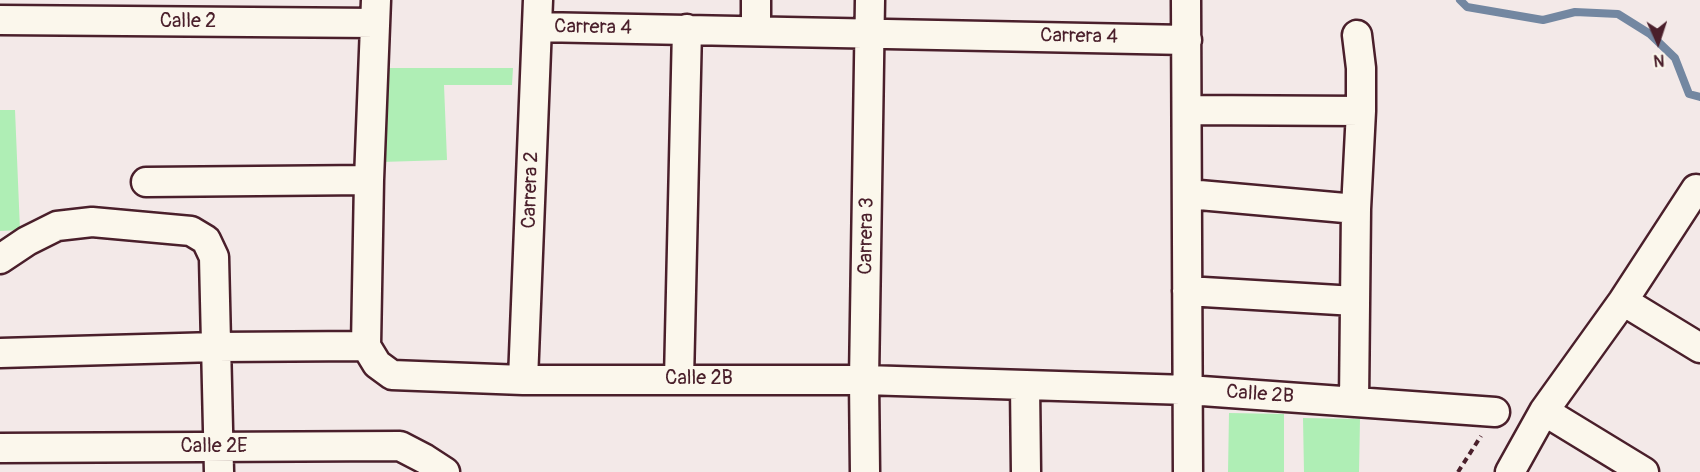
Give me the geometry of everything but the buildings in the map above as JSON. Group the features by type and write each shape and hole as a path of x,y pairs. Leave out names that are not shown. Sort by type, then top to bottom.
{"street":[{"path":"756,0 756,31"},
{"name":"Carrera 3","path":"865,472 864,380 870,0"},
{"path":"1186,0 1188,472"},
{"name":"Calle 2","path":"0,20 59,11 375,11"},
{"path":"0,353 216,347 371,355 369,180 375,11"},
{"name":"Carrera 4","path":"538,13 687,29 1187,39"},
{"name":"Carrera 2","path":"523,380 538,13"},
{"path":"679,379 687,29"},
{"path":"1354,402 1356,209 1361,111 1361,68 1357,35"},
{"path":"1188,110 1361,111"},
{"path":"147,182 369,180"},
{"path":"1510,472 1544,411 1623,301 1696,189 1700,191"},
{"path":"1188,194 1356,209"},
{"path":"0,259 27,241 57,226 92,222 191,231 206,240 214,257 218,460"},
{"path":"1187,291 1355,301"},
{"path":"1623,301 1700,348"},
{"name":"Calle 2B","path":"371,355 392,375 523,380 864,380 1025,384 1188,390 1495,412"},
{"path":"1025,384 1026,472"},
{"path":"1544,411 1644,472"},
{"name":"Calle 2E","path":"0,448 218,460 400,446 434,465"}],"path":[{"path":"1458,472 1495,412"}],"green space":[{"path":"381,68 513,68 512,85 444,85 447,160 381,162"},
{"path":"0,110 15,110 20,230 0,231"},
{"path":"1229,413 1284,414 1284,472 1228,472"},
{"path":"1303,418 1360,419 1359,472 1304,472"}],"waterway":[{"path":"1460,0 1467,7 1543,20 1575,12 1618,14 1650,34 1675,58 1689,94 1700,97"}]}
